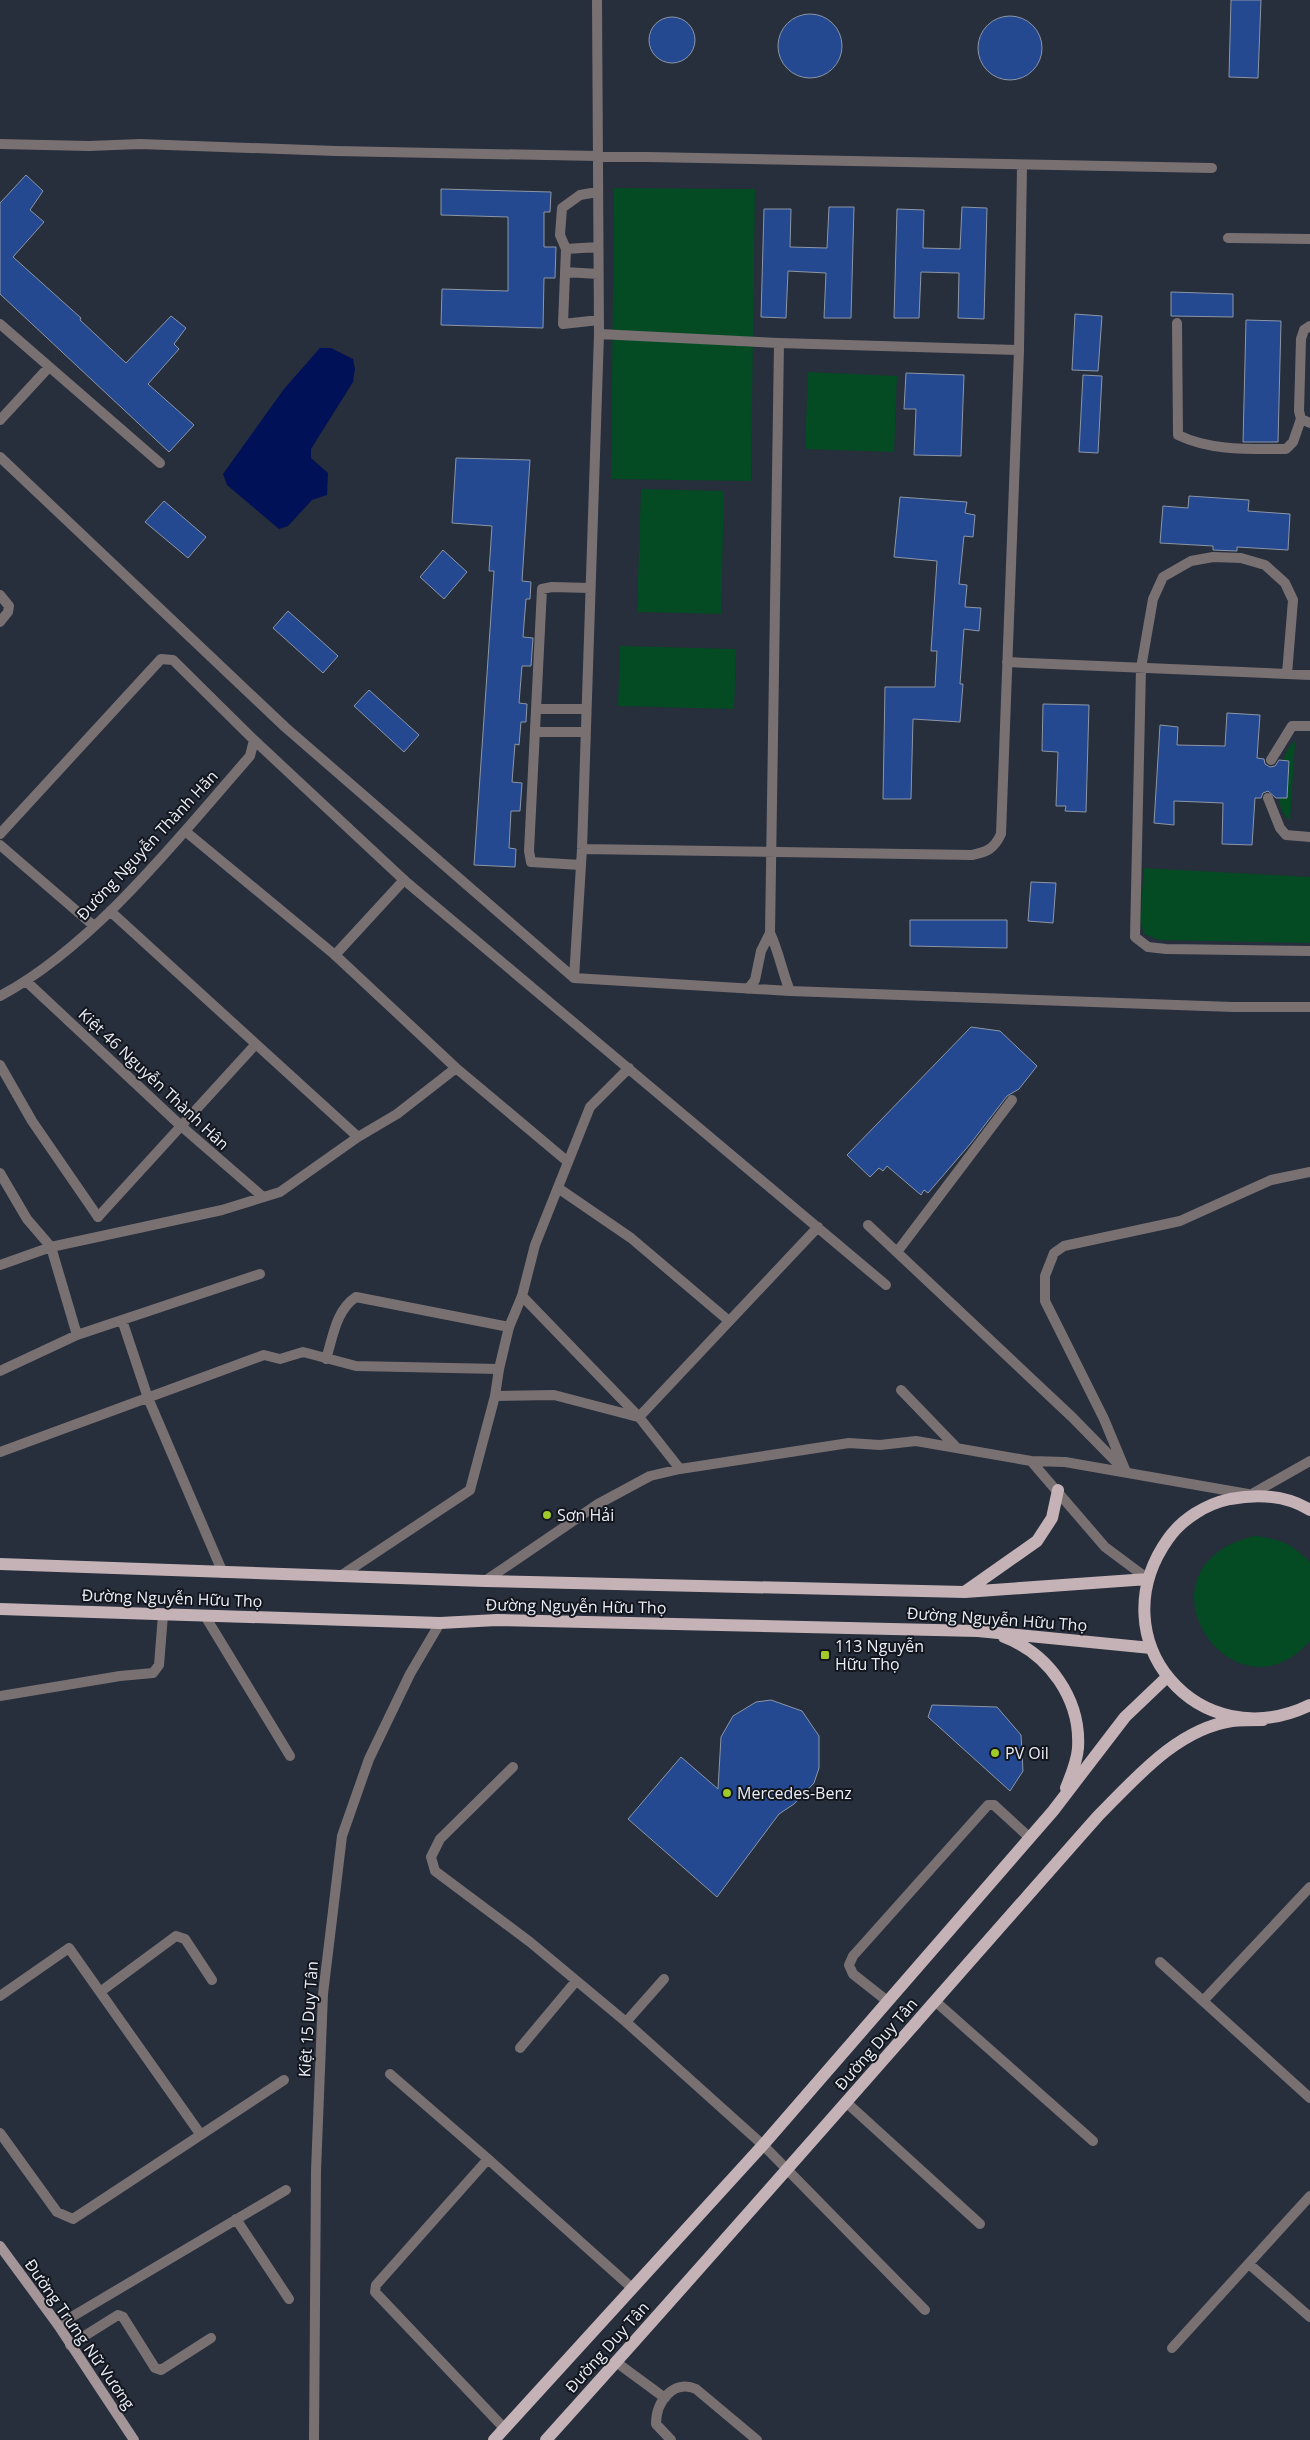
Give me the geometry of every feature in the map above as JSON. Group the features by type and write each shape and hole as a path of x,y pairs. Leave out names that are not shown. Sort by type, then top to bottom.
{"main road":[{"path":"965,1592 1037,1540 1052,1518 1058,1490"},
{"path":"1310,1510 1302,1505 1277,1497 1250,1495 1221,1501 1194,1514 1173,1532 1158,1554 1148,1578 1145,1622 1151,1648 1167,1677 1187,1696 1210,1710 1236,1719 1263,1720 1290,1715 1310,1706"},
{"name":"Đường Nguyễn Hữu Thọ","path":"0,1564 485,1581 965,1592 1148,1578"},
{"name":"Đường Nguyễn Hữu Thọ","path":"0,1609 440,1623 498,1620 978,1631 1151,1648"},
{"path":"978,1631 1016,1641 1032,1651 1046,1663 1067,1693 1074,1710 1078,1747 1075,1766 1061,1800 1053,1811"},
{"name":"Đường Duy Tân","path":"494,2440 763,2145 886,2000 1053,1811 1125,1718 1167,1677"},
{"name":"Đường Duy Tân","path":"546,2440 1098,1816 1159,1758 1178,1743 1197,1732 1231,1721 1263,1720"},
{"name":"Đường Trưng Nữ Vương","path":"1,2248 58,2325 134,2440"}],"street":[{"path":"574,978 582,850 599,334 597,0"},
{"path":"0,144 89,146 140,144 336,151 598,155 1022,166 1212,168"},
{"path":"582,850 972,855 988,852 997,844 1001,834 1019,350 1022,166"},
{"path":"597,192 580,194 562,208 560,235 566,249 563,324 599,320"},
{"path":"1228,238 1310,239"},
{"path":"566,249 598,247"},
{"path":"565,272 598,274"},
{"path":"1177,323 1178,435 1191,441 1237,450 1286,449 1306,421 1299,411 1301,339 1304,330 1310,326"},
{"path":"0,324 160,463"},
{"path":"599,334 779,343 1019,350"},
{"path":"748,989 754,980 761,951 770,933 779,343"},
{"path":"0,420 49,367"},
{"path":"0,457 285,727 574,978 790,991 1233,1007 1310,1007"},
{"path":"1287,674 1292,600 1285,583 1265,565 1241,558 1213,557 1190,561 1163,577 1152,599 1141,668 1135,937 1148,947 1166,949 1310,951"},
{"path":"581,865 531,862 529,851 542,589 552,587 590,588"},
{"path":"0,595 9,606 8,612 0,622"},
{"path":"0,834 161,659 173,660 254,740 404,880 886,1285"},
{"path":"1007,662 1310,675"},
{"path":"537,708 586,708"},
{"path":"1271,760 1292,726 1310,726"},
{"path":"535,732 586,732"},
{"name":"Đường Nguyễn Thành Hãn","path":"0,996 27,982 110,911 185,831 250,756 254,740"},
{"path":"1268,798 1280,828 1286,835 1310,837"},
{"path":"185,831 335,955 456,1068 568,1162"},
{"path":"0,845 94,926"},
{"path":"335,955 404,880"},
{"path":"110,911 358,1137"},
{"path":"770,933 780,954 784,976 790,991"},
{"name":"Kiệt 46 Nguyễn Thành Hân","path":"27,982 180,1125 263,1197"},
{"path":"0,1065 32,1122 98,1217 255,1045"},
{"path":"0,1265 50,1248 222,1210 280,1192 358,1137 398,1114 456,1068"},
{"path":"339,1576 470,1490 495,1396 498,1369 509,1328 522,1296 535,1244 590,1106 629,1068"},
{"path":"897,1252 1012,1100"},
{"path":"1126,1472 1104,1419 1046,1301 1045,1276 1054,1253 1064,1246 1180,1220 1272,1180 1310,1172"},
{"path":"0,1173 26,1219 50,1248 77,1335"},
{"path":"558,1188 631,1238 729,1321"},
{"path":"868,1225 1072,1417 1126,1472"},
{"path":"639,1417 818,1227"},
{"path":"0,1371 77,1335 260,1274"},
{"path":"522,1296 639,1417 680,1469"},
{"path":"326,1359 340,1315 346,1304 356,1298 509,1328"},
{"path":"122,1320 148,1398 223,1573"},
{"path":"0,1452 264,1355 280,1359 303,1352 356,1366 498,1369"},
{"path":"901,1390 956,1447"},
{"path":"495,1396 554,1395 639,1417"},
{"path":"485,1581 598,1504 650,1476 680,1469 849,1442 880,1445 916,1441 1031,1461 1065,1462 1250,1495 1310,1461"},
{"path":"1031,1461 1058,1490 1104,1547 1148,1578"},
{"path":"0,1696 120,1676 153,1674 159,1665 163,1615"},
{"path":"205,1616 290,1756"},
{"name":"Kiệt 15 Duy Tân","path":"314,2440 316,2171 323,1994 342,1836 369,1759 410,1674 440,1623"},
{"path":"513,1766 440,1839 431,1857 435,1870 530,1942 576,1980 626,2022 763,2145 785,2170 925,2310"},
{"path":"886,2000 853,1974 849,1965 860,1948 988,1805 994,1805 1030,1838"},
{"path":"1203,2001 1310,1887"},
{"path":"100,1992 176,1936 186,1939 212,1980"},
{"path":"0,1996 69,1948 201,2135"},
{"path":"1160,1962 1310,2098"},
{"path":"626,2022 664,1979"},
{"path":"520,2048 576,1980"},
{"path":"935,2001 1092,2141"},
{"path":"390,2074 488,2158 632,2288"},
{"path":"0,2133 57,2212 66,2218 73,2219 284,2080"},
{"path":"847,2102 980,2224"},
{"path":"488,2158 376,2285 375,2292 504,2428"},
{"path":"58,2325 286,2190"},
{"path":"1172,2348 1310,2196"},
{"path":"236,2219 289,2299"},
{"path":"1249,2264 1310,2317"},
{"path":"70,2345 118,2315 123,2317 155,2368 161,2370 211,2338"},
{"path":"616,2362 665,2398"},
{"path":"671,2440 656,2424 656,2414 665,2398 676,2387 687,2385 696,2389 758,2440"}],"green space":[{"path":"614,188 755,189 751,481 611,479"},
{"path":"808,372 897,376 894,452 805,449"},
{"path":"641,489 724,491 721,614 637,612"},
{"path":"620,646 736,649 734,709 618,706"},
{"path":"1295,742 1290,821 1281,807 1279,790 1283,760 1290,746"},
{"path":"1144,868 1310,877 1310,943 1159,940 1144,934 1140,920"},
{"path":"1254,1536 1285,1543 1297,1550 1310,1562 1310,1641 1280,1663 1251,1666 1224,1655 1205,1634 1195,1606 1198,1578 1216,1553"}],"shaded area":[{"path":"320,348 331,348 353,359 355,369 353,382 311,449 311,458 328,473 327,495 312,500 288,526 279,529 227,485 223,474 284,389"}],"building":[{"path":"1231,0 1261,0 1258,78 1229,77"},
{"path":"810,14 828,20 836,28 842,46 836,64 828,72 810,78 792,72 784,64 778,46 784,28 792,20"},
{"path":"1010,16 1028,22 1036,30 1042,48 1036,66 1028,74 1010,80 992,74 984,66 978,48 984,30 992,22"},
{"path":"668,17 676,17 685,21 691,27 695,40 691,53 685,59 676,63 668,63 659,59 653,53 649,44 649,36 653,27 659,21"},
{"path":"26,175 43,191 30,210 44,222 13,257 81,318 80,320 126,363 171,316 186,328 174,344 179,349 148,384 194,425 169,452 0,294 0,203"},
{"path":"441,189 551,192 550,212 544,212 544,247 556,247 555,278 544,278 543,328 441,325 442,289 508,291 508,217 441,215"},
{"path":"829,207 854,207 851,318 824,318 826,273 788,271 786,318 761,317 764,209 791,209 790,247 827,248"},
{"path":"962,207 987,208 984,319 958,318 959,273 921,272 919,318 894,318 897,209 924,210 923,248 960,249"},
{"path":"1171,292 1233,294 1233,317 1171,316"},
{"path":"1075,314 1102,316 1098,371 1072,370"},
{"path":"1246,320 1281,321 1278,442 1243,442"},
{"path":"906,373 964,375 961,456 914,455 916,409 904,409"},
{"path":"1083,375 1102,376 1098,453 1079,452"},
{"path":"456,458 530,460 522,581 531,582 530,599 526,599 523,637 533,638 531,666 522,666 519,703 527,704 526,722 521,722 519,745 515,744 512,782 522,783 520,811 511,811 509,848 516,849 515,867 474,865 494,571 489,571 492,526 452,523"},
{"path":"1189,496 1249,500 1248,511 1290,514 1288,550 1237,547 1237,551 1213,550 1213,546 1160,543 1163,506 1188,508"},
{"path":"900,497 967,502 965,513 975,515 973,537 964,536 959,584 967,585 965,607 981,608 979,631 964,629 960,684 963,684 960,722 913,719 911,799 883,799 885,687 935,687 937,651 931,651 937,561 894,557"},
{"path":"164,501 206,537 188,558 145,522"},
{"path":"443,550 467,572 444,599 420,577"},
{"path":"288,611 338,656 323,673 273,628"},
{"path":"369,690 419,735 404,752 354,706"},
{"path":"1043,704 1089,705 1086,812 1065,811 1066,806 1056,806 1058,752 1042,751"},
{"path":"1227,713 1260,715 1257,758 1264,759 1265,764 1270,767 1275,766 1279,760 1289,761 1287,798 1276,798 1268,791 1263,793 1261,798 1255,798 1252,845 1222,844 1223,803 1174,801 1174,825 1154,823 1160,725 1178,727 1177,745 1225,746"},
{"path":"1031,882 1056,883 1053,923 1028,921"},
{"path":"910,920 1007,920 1007,948 910,946"},
{"path":"971,1027 1000,1031 1037,1066 1019,1089 1007,1096 971,1143 928,1193 924,1190 921,1195 887,1166 883,1171 879,1168 870,1177 847,1155"},
{"name":"Mercedes-Benz","path":"771,1700 802,1711 819,1736 819,1768 814,1783 794,1804 779,1814 717,1897 628,1819 681,1757 718,1789 721,1737 733,1716 756,1702"},
{"name":"PV Oil","path":"932,1705 997,1707 1021,1735 1023,1771 1010,1791 928,1717"}],"place":[{"name":"Sơn Hải","path":"547,1515"},
{"name":"113 Nguyễn Hữu Thọ","path":"825,1655"},
{"name":"PV Oil","path":"995,1753"},
{"name":"Mercedes-Benz","path":"727,1793"}]}
